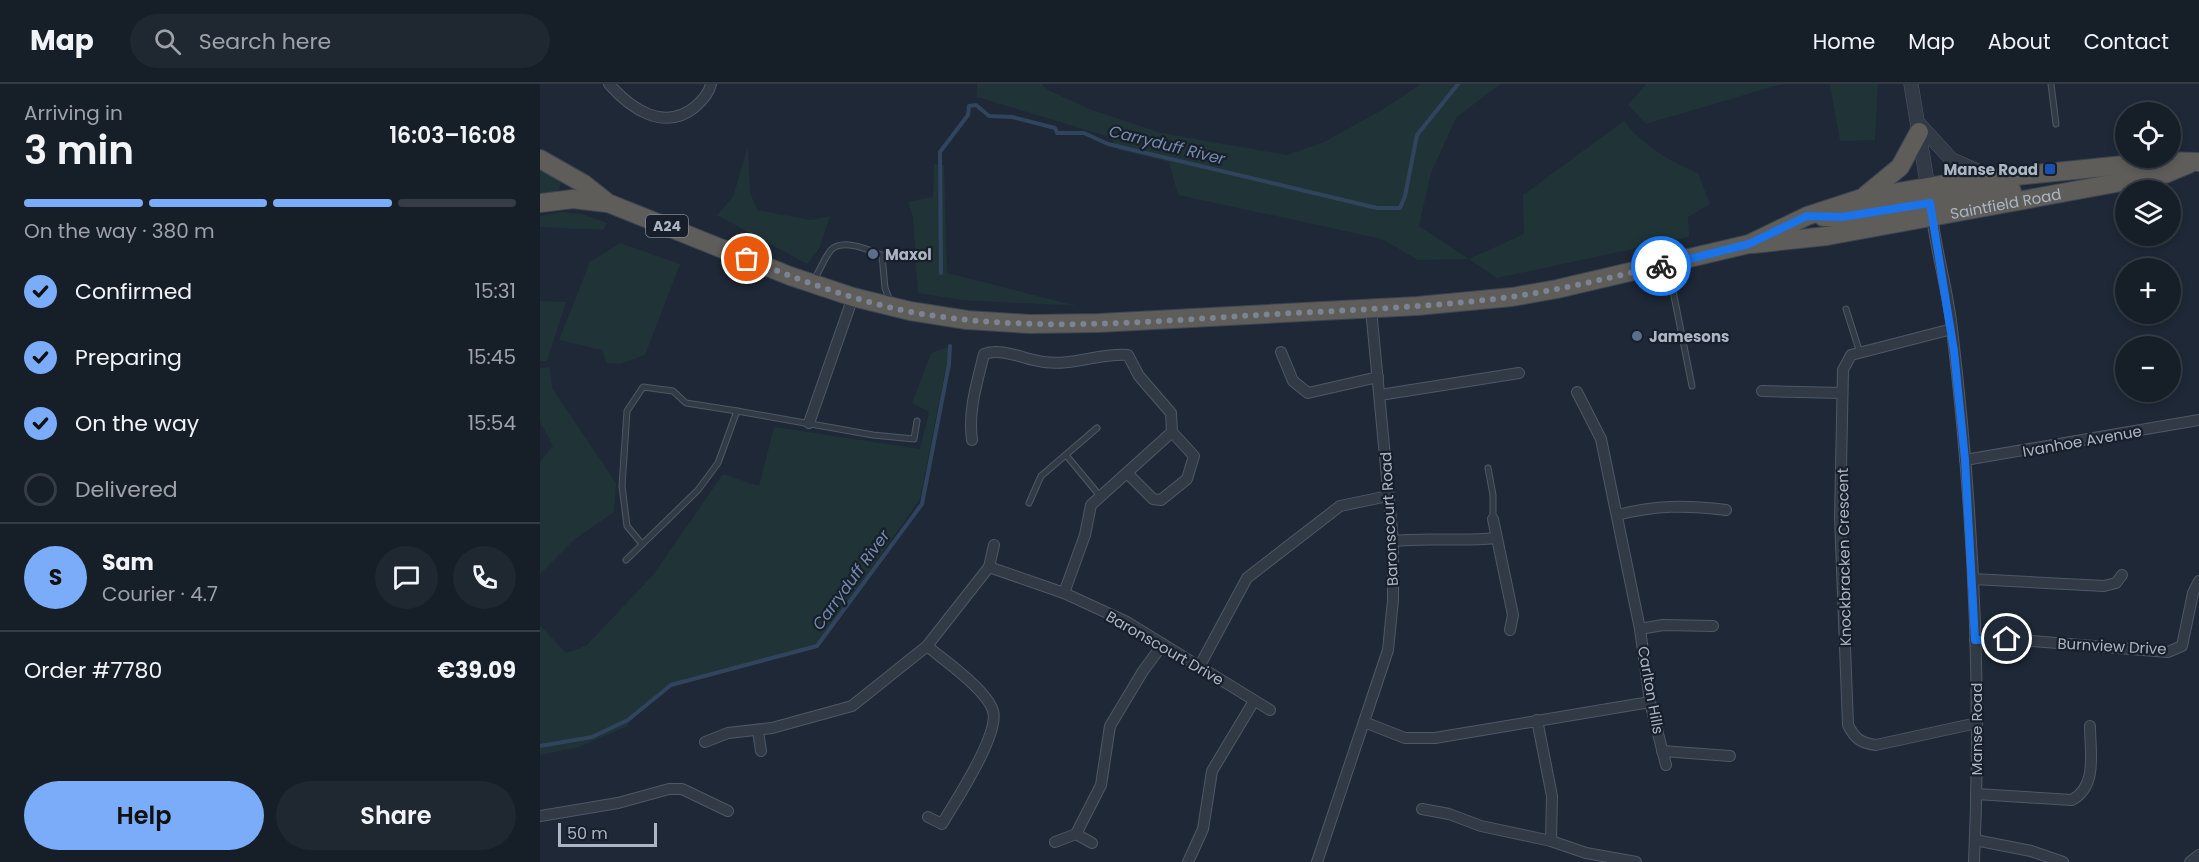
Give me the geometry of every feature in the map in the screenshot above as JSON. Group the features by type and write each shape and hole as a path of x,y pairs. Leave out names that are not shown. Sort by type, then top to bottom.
{"highway":[{"path":"1862,198 1900,167 1918,128"},
{"name":"Saintfield Road","path":"540,159 584,184 608,203"},
{"name":"Saintfield Road","path":"1749,244 1774,244 1827,236 1995,178 2163,161 2195,163"},
{"name":"Saintfield Road","path":"540,203 573,199 608,203 811,283 892,307 967,320 1030,324 1371,309 1512,297 1557,289 1749,244 1807,216 1862,198 1930,202 2062,192 2165,174 2195,163"},
{"path":"1807,216 1842,217 1930,202"}],"street":[{"path":"613,88 638,111 660,117 684,116 701,102 711,84"},
{"path":"1911,84 1930,202"},
{"path":"1918,128 1952,160 1995,178"},
{"name":"Manse Road","path":"1930,202 1952,329 1965,460 1973,579 1977,723 1974,862"},
{"path":"809,423 853,297"},
{"name":"Baronscourt Road","path":"1317,862 1388,650 1393,600 1393,541 1371,309"},
{"path":"1860,353 1952,329"},
{"path":"972,440 969,418 984,354 993,351 1044,363 1070,363 1111,354 1128,355 1139,376 1171,413 1172,432 1194,456 1187,479 1161,500 1153,499 1128,474"},
{"path":"1281,352 1293,381 1308,393 1378,377"},
{"name":"Knockbracken Crescent","path":"1860,353 1851,355 1846,362 1842,393 1840,517 1848,725 1854,737 1865,743 1876,745 1977,723"},
{"path":"1380,395 1489,384 1519,373"},
{"path":"1762,391 1842,393"},
{"name":"Carlton Hills","path":"1577,392 1601,439 1640,629 1650,702 1666,765"},
{"name":"Ivanhoe Avenue","path":"1965,460 2199,420"},
{"path":"1064,593 1084,535 1091,506 1172,432"},
{"path":"1199,667 1247,578 1340,506 1388,496"},
{"path":"1617,515 1651,506 1672,505 1726,510"},
{"path":"1493,519 1495,538 1514,615 1510,630"},
{"path":"1393,541 1412,538 1472,541 1495,538"},
{"path":"705,742 728,733 758,731 852,706 927,646 989,567 994,545"},
{"name":"Baronscourt Drive","path":"989,567 1064,593 1127,622 1270,710"},
{"path":"1973,579 2104,586 2116,583 2122,575"},
{"name":"Burnview Drive","path":"1975,640 2007,639 2168,652 2182,646 2193,593 2199,581"},
{"name":"Carlton Hills","path":"1640,629 1663,625 1713,626"},
{"path":"1055,842 1076,834 1101,785 1110,726 1143,671 1163,644"},
{"path":"927,646 982,695 993,711 994,729 942,824 928,817"},
{"path":"1188,862 1203,829 1212,771 1254,700"},
{"path":"1364,722 1405,738 1435,738 1650,702"},
{"path":"1537,720 1551,796 1551,841"},
{"path":"1976,794 2072,800 2079,796 2086,789 2091,772 2090,726"},
{"path":"758,731 761,751"},
{"name":"Carlton Hills","path":"1662,751 1730,756"},
{"path":"682,789 685,776"},
{"path":"540,816 618,803 669,789 682,789 728,811"},
{"path":"1422,809 1551,841 1586,853 1636,862"},
{"path":"1076,834 1092,843"},
{"path":"1975,840 2031,851 2062,862"},
{"path":"2190,862 2199,855"}],"lane":[{"path":"2050,84 2056,124"},
{"path":"811,283 832,249 845,244 870,250 882,255 885,288 892,307"},
{"path":"1668,264 1692,386"},
{"path":"1846,309 1860,353"},
{"path":"642,544 627,526 622,486 627,411 643,387 673,391 686,403 914,439 917,422"},
{"path":"626,560 698,490 718,463 737,411"},
{"path":"1029,503 1041,476 1097,428"},
{"path":"1066,455 1101,497"},
{"path":"1488,468 1493,495 1493,519"}],"green space":[{"path":"977,84 1041,84 1048,90 1092,110 1161,133 1287,155 1324,142 1380,111 1421,84 1500,84 1456,118 1431,173 1419,226 1469,259 1418,260 1382,239 1178,195 1169,162 1119,150 1110,137 977,97"},
{"path":"1646,84 1782,84 1646,124 1628,105"},
{"path":"1830,84 1878,84 1875,140 1840,141"},
{"path":"1624,121 1639,138 1658,152 1698,173 1710,204 1688,217 1689,237 1497,278 1469,259 1524,234 1523,195"},
{"path":"748,146 750,192 757,210 811,220 830,216 819,249 807,264 717,215 733,197"},
{"path":"934,164 944,165 947,273 1077,306 963,300 918,293 913,218 908,202 933,197"},
{"path":"540,169 560,182 560,187 554,195 540,197"},
{"path":"562,212 582,214 607,223 603,230 540,227 540,216"},
{"path":"620,243 680,264 645,355 620,364 607,363 602,350 559,340 590,262"},
{"path":"540,301 566,302 547,361 540,361"},
{"path":"950,346 920,499 817,646 671,685 628,719 628,726 579,747 540,755 540,625 566,653 586,646 653,575 723,474 759,486 774,427 920,449 929,412 912,403 931,353"},
{"path":"550,367 552,388 616,483 614,512 575,539 540,574 540,462 553,446 540,421 540,368"}],"waterway":[{"name":"Carryduff River","path":"941,273 940,152 968,115 969,106 976,105 989,116 1012,117 1055,128 1057,133 1084,133 1108,144 1377,208 1400,208 1405,196 1417,135 1458,84"},
{"name":"Carryduff River","path":"540,746 592,737 628,720 671,685 817,646 922,504 949,364 950,346"}],"way so far":[{"path":"747,259 853,297 910,311 967,320 1030,324 1149,321 1470,302 1557,289 1661,266"}],"place":[{"name":"Manse Road","path":"2050,169"},
{"name":"Maxol","path":"873,254"},
{"name":"Jamesons","path":"1637,336"}],"route":[{"path":"1661,266 1749,244 1807,216 1842,217 1930,203 1937,253 1948,300 1954,351 1965,460 1975,640 2007,639"}]}
